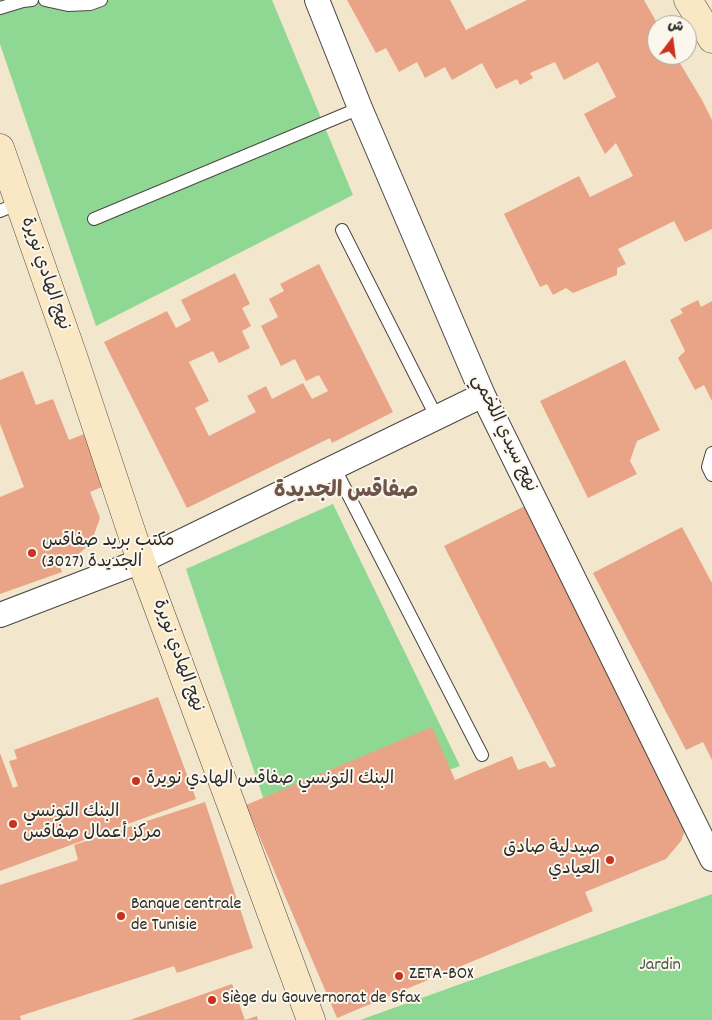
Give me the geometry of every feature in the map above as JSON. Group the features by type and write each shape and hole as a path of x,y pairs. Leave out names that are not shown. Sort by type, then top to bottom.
{"street":[{"name":"نهج سيدي اللخمي","path":"317,0 360,108 483,395 712,859"},
{"path":"688,0 712,39"},
{"name":"نهج الهادي نويرة","path":"0,148 10,207 76,366 141,561 311,1020"},
{"path":"0,615 141,561 483,395"}],"lane":[{"path":"0,8 32,0"},
{"path":"45,0 68,5 90,4 101,0"},
{"path":"94,219 360,108"},
{"path":"342,230 437,418"},
{"path":"712,453 708,467 712,475"},
{"path":"334,467 482,756"}],"green space":[{"path":"0,0 272,0 353,195 96,326 0,44"},
{"path":"333,504 460,766 275,833 186,569"},
{"name":"Jardin","path":"712,894 712,1020 360,1020"}],"building":[{"path":"347,0 450,0 466,30 527,0 644,0 652,15 647,15 647,65 681,65 712,120 712,229 685,242 674,221 618,249 626,264 617,268 617,275 573,293 566,288 553,295 547,284 540,287 504,214 579,176 590,197 633,176 616,143 605,154 584,114 616,97 598,62 564,80 555,62 530,73 533,78 520,85 517,79 496,89 482,63 452,80 445,67 425,78 417,62 399,72 386,48 376,53"},
{"path":"319,264 393,412 332,443 330,438 187,508 104,342 167,311 176,328 191,320 181,300 235,273 250,304 242,308 251,326 242,331 250,348 219,363 213,351 189,362 209,401 195,408 209,436 256,412 247,396 266,386 272,399 303,383 312,399 328,391 319,375 306,381 295,359 281,366 261,326 278,317 269,299 284,291 280,284"},
{"path":"698,300 701,307 712,301 712,401 704,385 695,390 678,358 685,351 670,320 683,313 680,309"},
{"path":"625,360 660,430 637,441 630,461 637,474 588,498 540,401"},
{"path":"23,371 36,405 53,399 69,440 84,434 104,486 90,492 100,518 91,543 72,560 59,564 62,572 0,594 0,497 24,487 0,424 0,380"},
{"path":"533,502 686,828 681,841 666,859 585,892 593,911 337,1018 246,805 432,727 455,780 512,756 518,770 545,761 550,768 556,766 444,546"},
{"path":"682,527 712,583 712,760 703,742 686,750 593,573"},
{"path":"158,697 196,799 0,871 0,753 13,788 18,786 9,761 17,759 14,750"},
{"name":"Banque centrale de Tunisie","path":"205,802 253,948 177,973 174,966 20,1016 21,1020 0,1020 0,885 78,860 74,845"},
{"name":"Siège du Gouvernorat de Sfax","path":"232,984 245,1020 130,1020"},
{"path":"257,1016 258,1020 245,1020"}],"place":[{"name":"مكتب بريد صفاقس الجديدة (3027)","path":"32,553"},
{"name":"البنك التونسي صفاقس الهادي نويرة","path":"136,781"},
{"name":"البنك التونسي مركز أعمال صفاقس","path":"13,824"},
{"name":"صيدلية صادق العيادي","path":"610,860"},
{"name":"Banque centrale de Tunisie","path":"121,916"},
{"name":"ZETA-BOX","path":"399,976"},
{"name":"Siège du Gouvernorat de Sfax","path":"212,1000"}],"district":[{"name":"صفاقس الجديدة","path":"346,493"}]}
